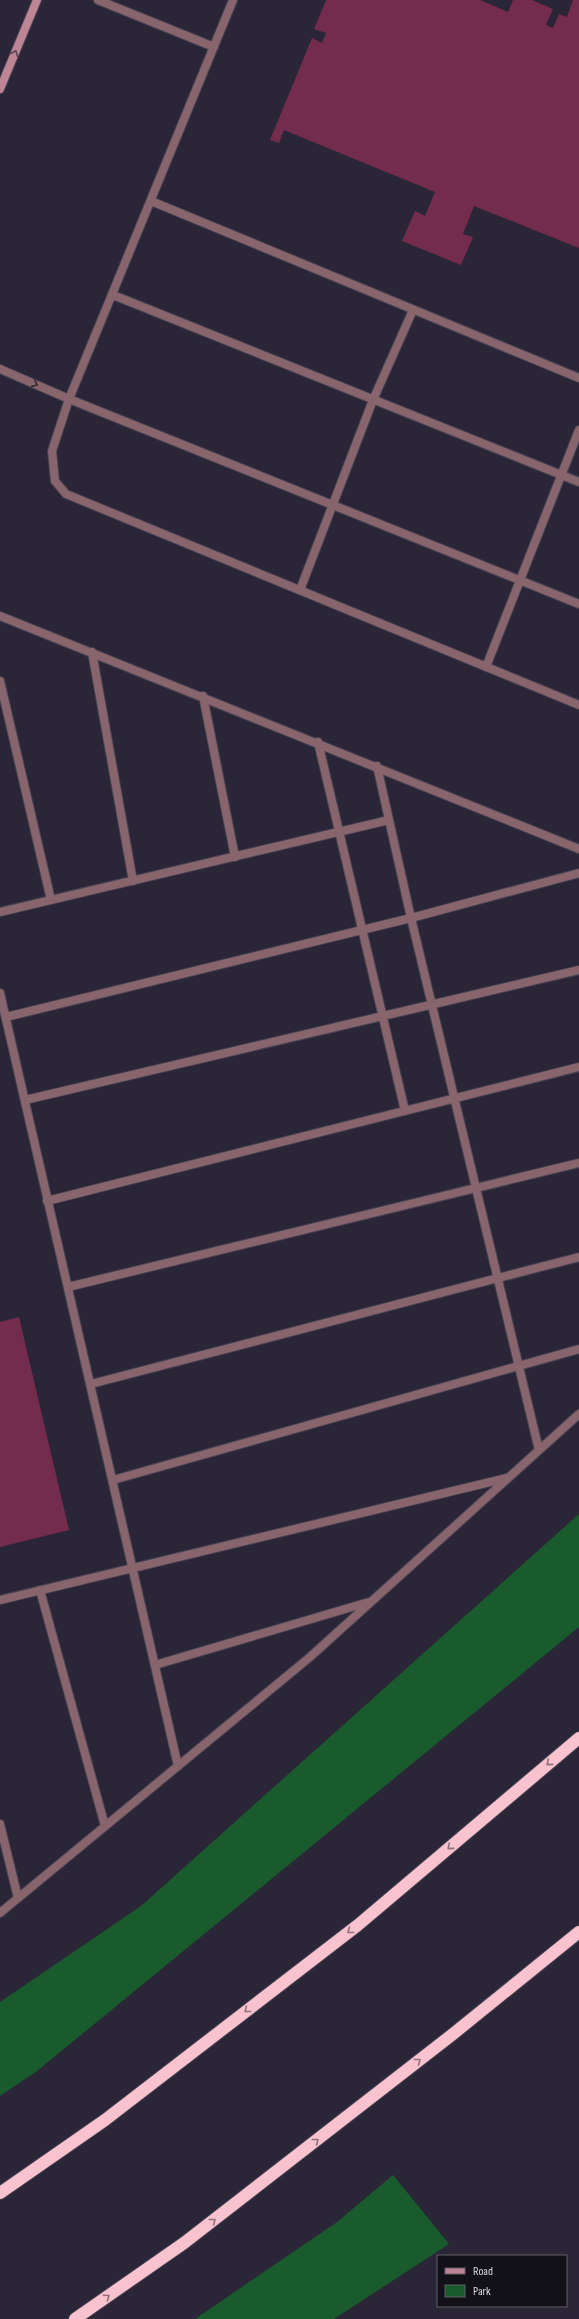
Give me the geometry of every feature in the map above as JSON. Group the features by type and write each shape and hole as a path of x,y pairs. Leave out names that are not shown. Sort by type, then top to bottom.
{"highway":[{"path":"0,2193 105,2120 358,1925 579,1738"},
{"path":"75,2319 184,2243 453,2034 579,1932"}],"main road":[{"path":"0,89 37,0"}],"lane":[{"path":"98,0 214,47"},
{"path":"233,0 69,400 52,451 55,481 66,494 579,705"},
{"path":"151,201 579,378"},
{"path":"113,294 579,482"},
{"path":"300,590 374,400 413,310"},
{"path":"0,369 69,400 579,604"},
{"path":"486,666 579,430"},
{"path":"0,616 318,742 579,849"},
{"path":"92,652 133,880"},
{"path":"0,681 51,900"},
{"path":"203,696 235,857"},
{"path":"318,742 404,1111"},
{"path":"377,766 411,918 539,1450"},
{"path":"0,912 389,820"},
{"path":"6,1017 411,918 579,873"},
{"path":"25,1100 579,970"},
{"path":"0,993 47,1201 92,1384 178,1766"},
{"path":"47,1201 579,1067"},
{"path":"68,1287 579,1163"},
{"path":"92,1384 579,1257"},
{"path":"113,1480 579,1349"},
{"path":"0,1913 310,1657 579,1414"},
{"path":"0,1600 132,1566 508,1478"},
{"path":"40,1590 105,1826"},
{"path":"155,1665 371,1602"},
{"path":"0,1824 18,1898"}],"green space":[{"path":"579,1514 579,1627 37,2071 0,2096 0,2002 141,1906"},
{"path":"393,2175 449,2244 334,2319 195,2319 337,2222"}],"building":[{"path":"326,0 480,0 508,12 513,0 532,0 553,9 546,25 553,28 559,14 567,17 573,0 579,0 579,248 474,206 463,234 473,237 461,265 402,241 415,211 425,216 435,192 284,130 279,143 270,140 312,38 322,43 326,33 314,29"},
{"path":"19,1317 69,1530 0,1547 0,1322"}]}
